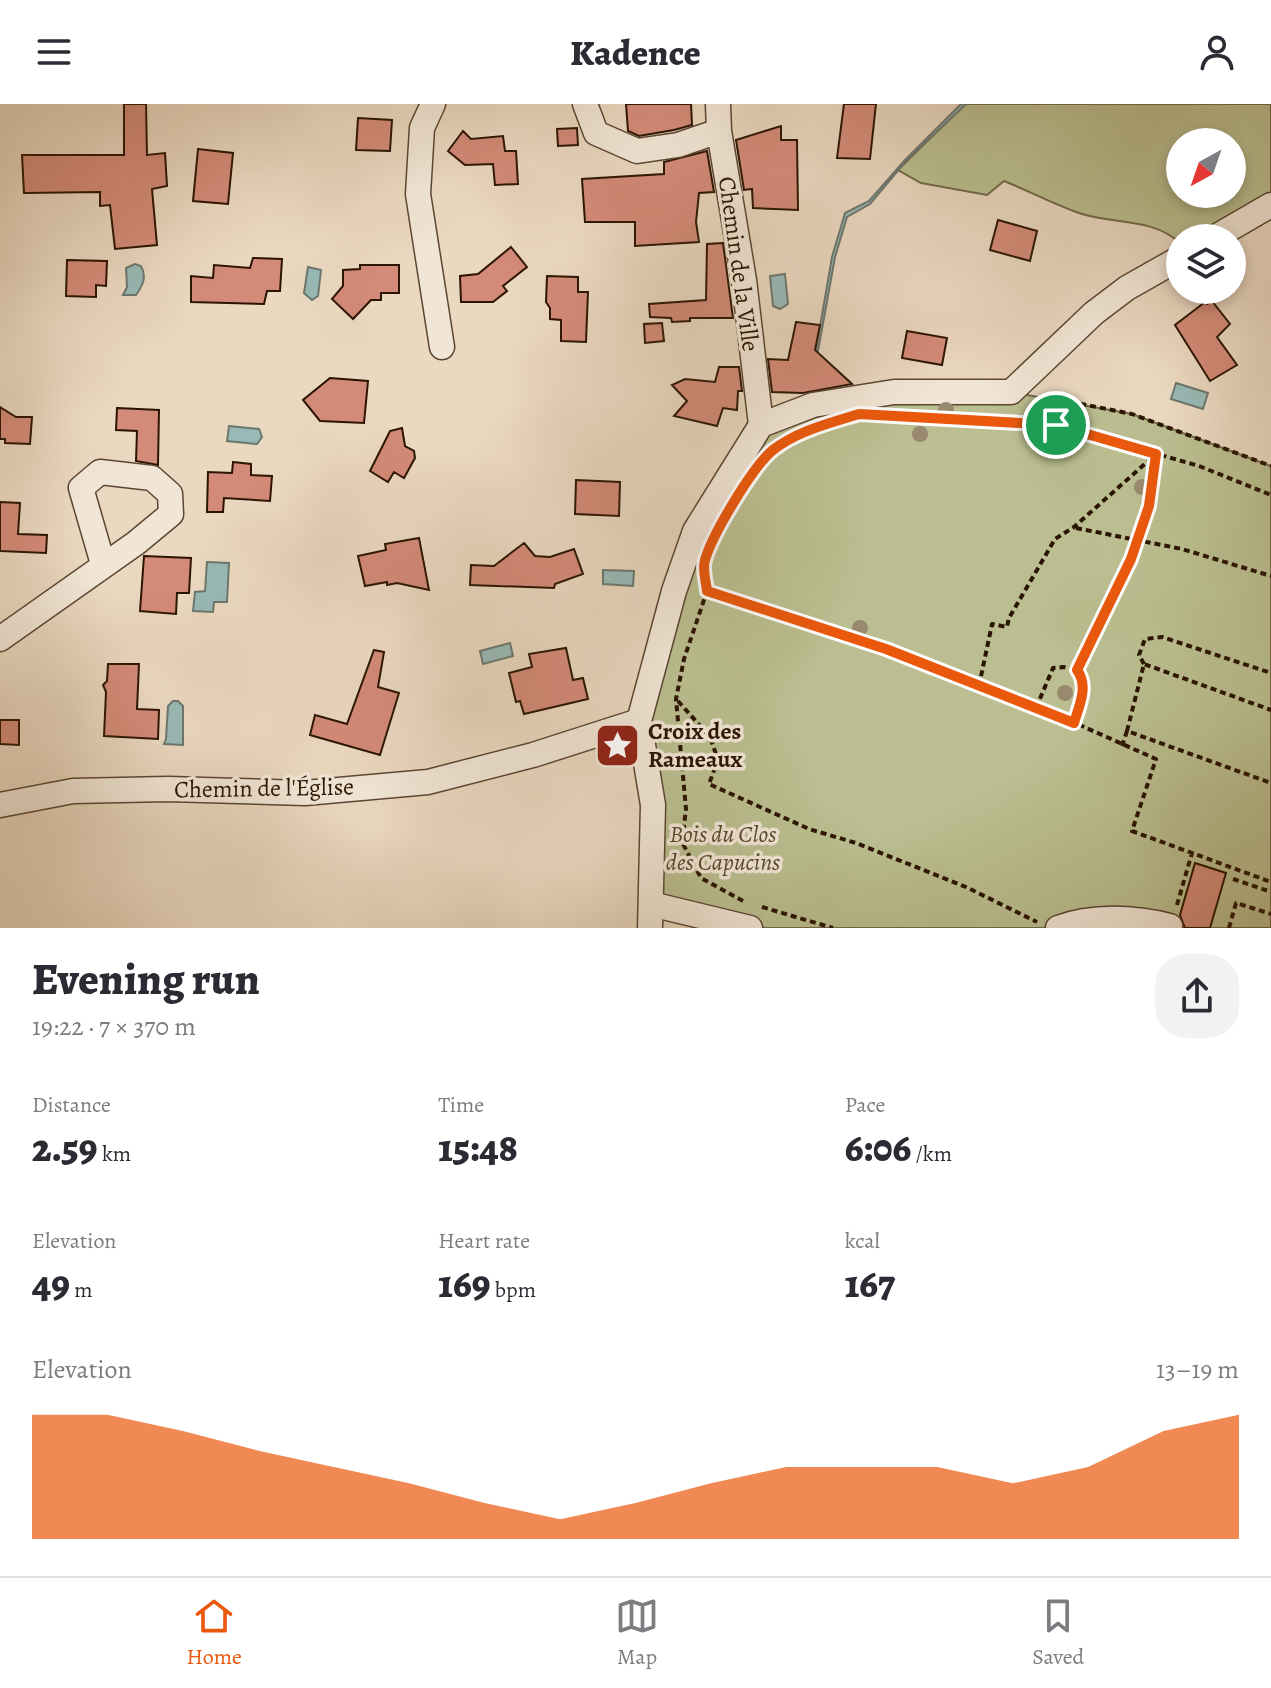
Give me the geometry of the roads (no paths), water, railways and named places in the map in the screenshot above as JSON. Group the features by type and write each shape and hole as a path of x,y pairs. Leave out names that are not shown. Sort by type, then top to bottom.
{"street":[{"path":"433,104 422,128 418,194 442,347"},
{"path":"585,104 596,133 637,151 678,145 719,131"},
{"name":"Chemin de la Ville","path":"718,104 719,131 744,280 761,425"},
{"path":"1238,224 1271,205"},
{"path":"754,917 651,916 653,805 639,721 674,591 695,531 761,425 813,405 894,392 1011,392 1094,313 1127,288 1166,266"},
{"path":"0,639 103,564"},
{"name":"Chemin de l'Église","path":"0,805 73,791 168,789 305,793 428,782 547,751 639,721"},
{"path":"1049,926 1075,922 1143,921 1170,926"}],"water":[{"path":"961,104 966,104 906,161 870,204 847,217 835,257 808,396 832,257 845,213 869,201 905,160"},
{"path":"135,264 143,270 142,284 136,295 123,295 127,287 126,268"},
{"path":"308,267 321,270 318,296 312,300 304,293"},
{"path":"785,274 788,304 780,309 773,306 770,276"},
{"path":"1176,383 1208,393 1203,409 1171,399"},
{"path":"229,426 259,429 262,437 257,444 227,441"},
{"path":"207,562 229,563 227,602 214,602 213,612 193,611 195,592 205,591"},
{"path":"603,570 634,571 633,586 603,584"},
{"path":"510,643 513,656 483,664 480,651"},
{"path":"173,701 183,706 183,745 164,744 168,706"}],"place":[{"name":"Croix des Rameaux","path":"617,745"}],"park label":[{"name":"Bois du Clos des Capucins","path":"723,848"}]}
